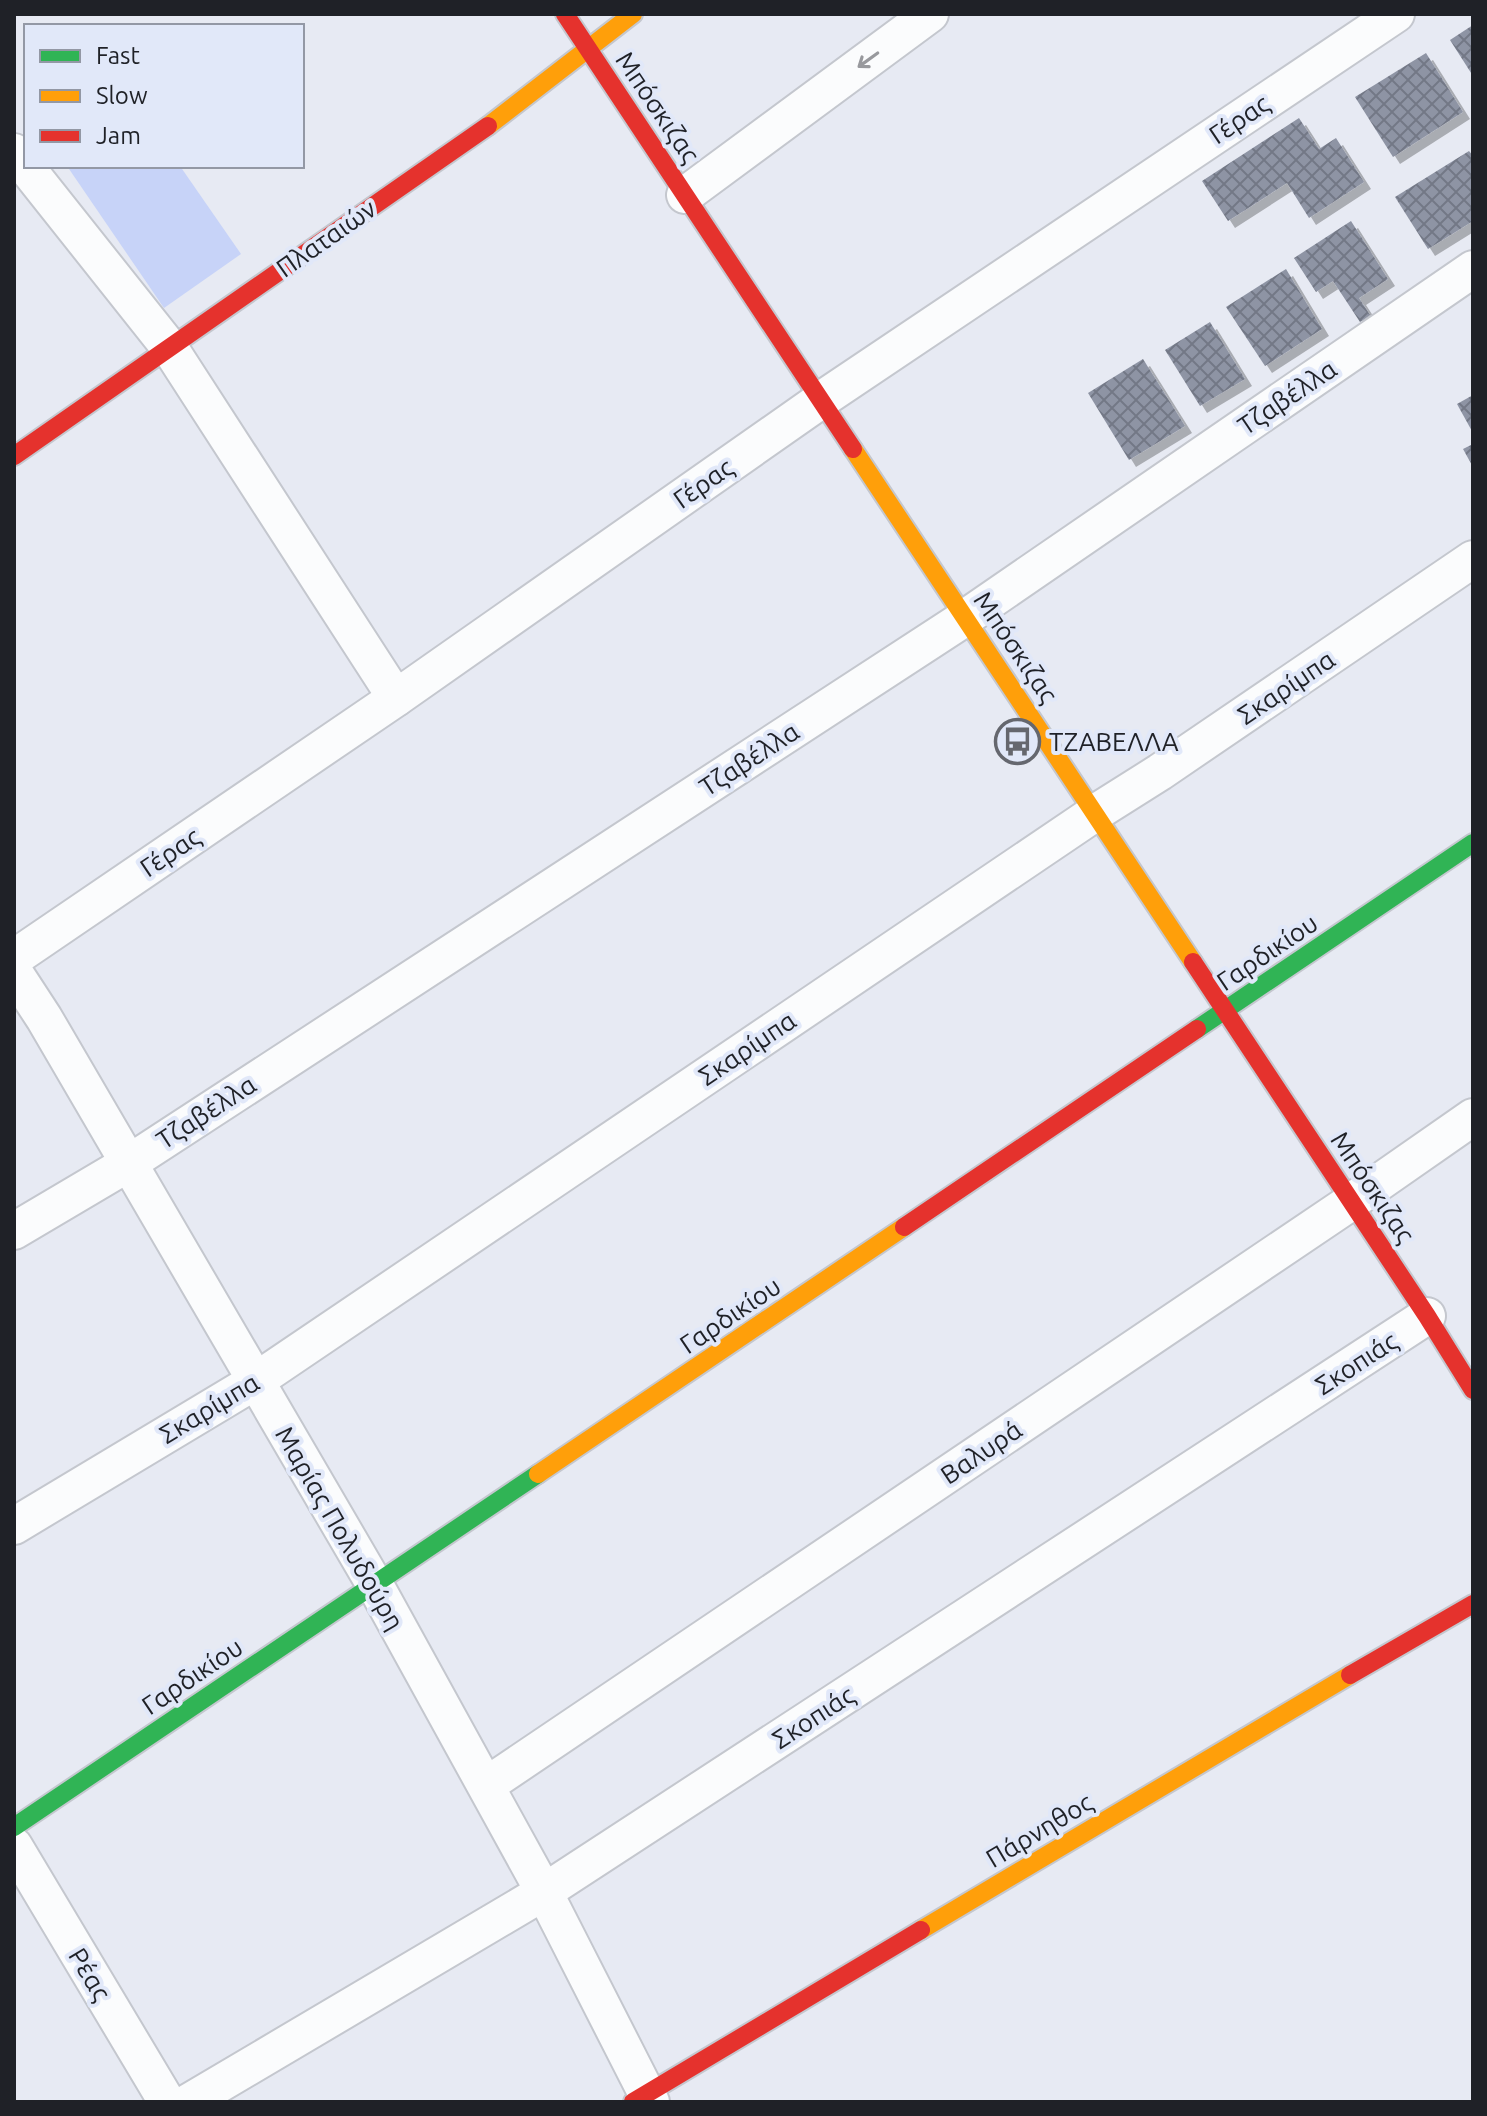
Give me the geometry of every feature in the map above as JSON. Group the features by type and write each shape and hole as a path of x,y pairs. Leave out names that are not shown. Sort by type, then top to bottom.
{"street":[{"name":"Μπόσκιζας","path":"565,14 1473,1390"},
{"name":"Πλαταιών","path":"14,456 485,128 633,14"},
{"path":"685,195 930,14"},
{"name":"Γέρας","path":"14,958 396,698 821,400 1396,14"},
{"path":"27,168 169,347 396,698"},
{"name":"Τζαβέλλα","path":"14,1231 129,1163 965,618 1473,269"},
{"name":"Σκαρίμπα","path":"14,1526 254,1382 1473,559"},
{"name":"Γαρδικίου","path":"14,1827 1473,843"},
{"name":"Μαρίας Πολυδούρη","path":"14,972 44,1018 375,1585 487,1785 544,1892 644,2099"},
{"name":"Βαλυρά","path":"487,1785 1473,1117"},
{"name":"Σκοπιάς","path":"189,2102 544,1892 1427,1316"},
{"name":"Πάρνηθος","path":"644,2099 1297,1706 1473,1604"},
{"name":"Ρέας","path":"14,1846 167,2102"}],"shaded area":[{"path":"68,168 181,168 241,254 164,308"}],"building":[{"path":"1473,25 1473,76 1450,40"},
{"path":"1426,53 1463,112 1393,157 1355,97"},
{"path":"1299,118 1319,149 1336,138 1364,182 1309,218 1287,183 1228,221 1202,181"},
{"path":"1469,151 1473,156 1473,221 1428,249 1395,197"},
{"path":"1351,221 1388,279 1359,298 1370,315 1360,322 1333,281 1316,292 1294,258"},
{"path":"1286,269 1322,329 1265,366 1226,307"},
{"path":"1210,322 1245,379 1200,406 1165,350"},
{"path":"1143,359 1185,426 1129,460 1088,393"},
{"path":"1473,395 1473,433 1457,404"},
{"path":"1473,444 1473,467 1463,449"}],"traffic: fast":[{"path":"1197,1029 1473,843"},
{"path":"14,1827 538,1474"}],"traffic: slow":[{"path":"488,126 633,14"},
{"path":"853,449 1193,962"},
{"path":"538,1474 904,1227"},
{"path":"921,1930 1350,1675"}],"traffic: jam":[{"path":"565,14 853,449"},
{"path":"14,456 488,126"},
{"path":"1193,962 1473,1390"},
{"path":"904,1227 1197,1029"},
{"path":"1350,1675 1473,1604"},
{"path":"633,2102 921,1930"}],"place":[{"name":"ΤΖΑΒΕΛΛΑ","path":"1018,741"}]}
